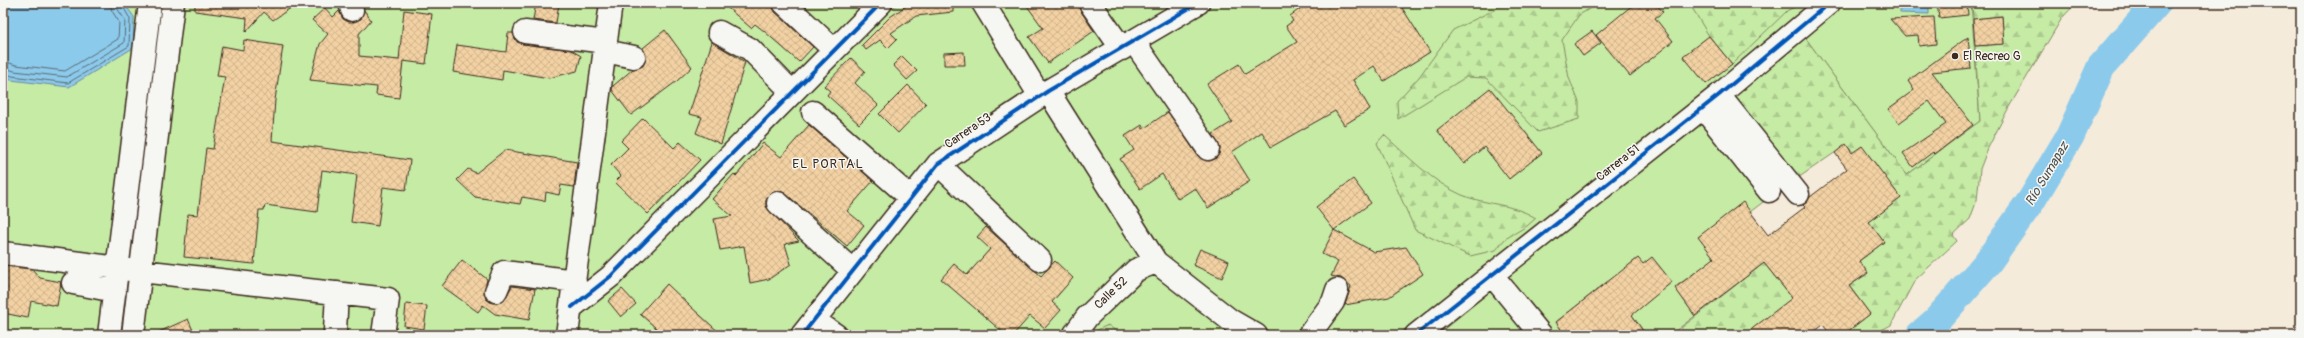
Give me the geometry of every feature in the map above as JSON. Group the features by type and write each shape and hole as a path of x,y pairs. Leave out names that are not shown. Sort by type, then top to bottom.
{"street":[{"path":"109,335 119,268 150,3"},
{"path":"133,335 173,3"},
{"path":"567,335 572,308 611,3"},
{"path":"784,3 834,50"},
{"path":"983,3 1156,262 1230,320 1256,335"},
{"path":"1090,3 1128,45 1208,149"},
{"name":"Carrera 53","path":"808,327 938,164 965,144 1044,94 1198,3"},
{"name":"Carrera 51","path":"1416,335 1711,102 1829,3"},
{"path":"572,308 611,276 834,50 876,5"},
{"path":"525,32 605,47 634,57"},
{"path":"719,32 750,49 792,92"},
{"path":"1711,102 1769,191"},
{"path":"1711,102 1798,194"},
{"path":"813,112 911,198"},
{"path":"134,138 156,140"},
{"path":"938,164 1040,260"},
{"path":"778,203 853,271"},
{"path":"3,253 141,271 388,299 384,335"},
{"name":"Calle 52","path":"1074,335 1087,317 1130,275 1136,270 1156,262"},
{"path":"496,291 504,272 575,281"},
{"path":"1492,275 1541,335"},
{"path":"73,284 115,291"},
{"path":"1309,335 1333,302 1337,290"},
{"path":"335,331 337,293"},
{"path":"808,327 836,335"}],"green space":[{"path":"3,3 144,3 115,261 3,246"},
{"path":"179,3 604,3 560,335 391,335 398,298 149,265"},
{"path":"619,3 874,3 605,274 581,288"},
{"path":"898,3 1183,3 994,117 796,335 576,335 580,312"},
{"path":"1212,3 1816,3 1655,131 1484,271 1397,335 1273,335 1179,272 1159,247 1059,96"},
{"path":"1502,3 1599,3 1579,15 1562,40 1569,78 1579,102 1579,119 1538,132 1486,78 1466,77 1398,119 1397,101 1419,77 1453,30 1496,9"},
{"path":"1691,3 1804,3 1788,10 1732,64 1709,36 1691,6"},
{"path":"1834,3 1971,3 1980,121 1907,175 1801,32"},
{"path":"1972,3 2076,3 2062,18 2009,107 1988,148 1980,169 1977,200 1970,219 1953,235 1957,241 1915,280 1891,325 1872,335 1843,335 1870,314 1849,286 1868,273 1859,261 1884,242 1869,222 1901,198 1846,145 1795,180 1726,92 1801,32 1907,175 1980,121 1975,46 2004,44 2002,16 1973,19"},
{"path":"1045,99 1149,261 1066,335 809,335 947,164"},
{"path":"1705,110 1771,196 1750,212 1735,285 1728,292 1707,264 1675,287 1695,316 1670,335 1646,335 1608,281 1556,322 1565,335 1550,335 1499,269"},
{"path":"1384,135 1430,176 1451,190 1480,201 1517,209 1536,218 1527,226 1505,239 1496,250 1470,256 1415,230 1377,143"},
{"path":"3,259 112,275 104,335 3,335"},
{"path":"1764,263 1792,298 1755,335 1685,335 1681,328"},
{"path":"1153,272 1238,335 1083,335"},
{"path":"145,279 380,304 376,335 138,335"},
{"path":"1493,289 1529,335 1437,335"},
{"path":"1108,325 1121,335 1089,335 1089,334"}],"water":[{"path":"3,3 124,3 134,17 133,48 69,87 11,80 3,76"},
{"path":"1900,3 1929,3 1929,14 1900,13"}],"building":[{"path":"195,3 298,3 273,20 264,12 246,32 247,18 195,11"},
{"path":"536,3 559,3 556,23 533,20"},
{"path":"722,3 772,3 775,12 813,47 799,62 755,24 751,28"},
{"path":"910,3 953,3 953,12 916,16 891,33 897,39 888,48 880,40 866,50 862,45 890,17"},
{"path":"1025,3 1078,3 1080,10 1094,31 1048,63 1029,37 1043,28"},
{"path":"1308,3 1399,3 1430,52 1384,81 1374,66 1353,80 1370,109 1344,125 1335,111 1271,147 1262,132 1232,152 1250,181 1208,208 1195,188 1178,199 1162,174 1140,189 1120,159 1134,150 1125,136 1142,125 1143,129 1168,112 1198,156 1209,161 1215,159 1219,154 1220,148 1213,134 1232,122 1207,84 1239,64 1245,74 1297,42 1286,26 1293,21 1290,16"},
{"path":"1635,3 1655,3 1663,12 1655,18 1673,41 1630,76 1596,35"},
{"name":"El Recreo G","path":"1937,3 1967,3 1968,15 1939,18"},
{"path":"325,8 333,17 339,11 343,19 349,22 361,19 364,10 371,20 359,34 359,56 399,60 404,10 432,14 426,64 403,61 399,98 376,95 377,87 310,80 320,44 328,34 312,20"},
{"name":"El Recreo G","path":"2002,16 2004,44 1975,46 1973,19"},
{"path":"1934,17 1936,44 1919,46 1918,35 1905,36 1890,19"},
{"path":"665,30 692,67 677,81 631,115 612,90 613,86 633,69 643,66 646,59 643,48"},
{"path":"1592,31 1601,43 1583,56 1574,44"},
{"path":"508,33 513,33 517,42 523,44 571,50 581,56 577,71 549,78 503,70 502,80 453,72 457,45 506,52"},
{"path":"1709,36 1732,64 1706,84 1683,56"},
{"path":"1968,37 1971,68 1932,72 1973,125 1935,154 1933,152 1913,167 1903,153 1946,124 1929,101 1899,123 1888,109 1914,90 1908,81"},
{"path":"244,40 283,46 275,100 272,141 410,160 406,190 383,187 378,226 351,222 357,175 322,170 317,212 265,205 264,210 259,210 254,264 184,257 188,214 198,215 206,148 213,149 225,77 217,76 222,46 243,50"},
{"path":"712,42 745,62 721,144 696,133 702,117 689,114"},
{"path":"964,52 965,65 944,65 944,53"},
{"path":"902,56 917,71 907,80 893,65"},
{"path":"851,58 865,71 855,83 878,105 859,124 827,95 830,91 824,86"},
{"path":"908,85 926,104 898,133 879,114"},
{"path":"1490,88 1542,153 1509,179 1484,147 1464,164 1437,130"},
{"path":"643,118 674,148 680,142 700,160 648,214 615,182 621,176 611,165 628,148 621,141"},
{"path":"809,125 873,181 847,211 864,225 847,246 786,194 780,191 774,191 766,200 766,207 799,241 785,244 791,264 769,279 750,283 744,246 720,250 714,219 732,216 712,199 734,174 736,176 763,143 781,157"},
{"path":"1846,144 1852,153 1862,146 1901,198 1869,222 1884,242 1859,261 1868,273 1849,286 1870,314 1843,335 1831,335 1823,325 1810,335 1744,335 1792,298 1764,263 1695,316 1675,288 1714,258 1698,237 1743,202 1768,235 1805,207 1803,205 1810,197 1847,169 1835,153"},
{"path":"505,150 577,162 574,187 561,185 559,195 546,192 545,201 522,197 520,204 475,197 457,180 468,169 476,173"},
{"path":"1353,179 1371,203 1334,230 1316,207"},
{"path":"986,227 1041,276 1055,261 1073,278 1052,302 1061,310 1045,328 1030,316 1013,335 1006,335 941,279 954,264 967,275 990,249 977,237"},
{"path":"1334,230 1374,252 1406,247 1423,274 1389,297 1345,305 1351,286 1341,278 1331,276 1338,262 1322,254"},
{"path":"1200,249 1229,261 1222,278 1193,265"},
{"path":"1652,257 1672,282 1632,315 1646,335 1565,335 1556,322 1638,258 1643,264"},
{"path":"462,260 487,279 484,293 486,299 492,303 504,301 512,286 535,289 529,320 495,314 483,305 478,312 442,286"},
{"path":"3,266 32,269 40,278 61,282 57,306 31,301 28,318 3,313"},
{"path":"667,284 722,335 664,335 640,314"},
{"path":"622,289 636,304 621,317 608,301"},
{"path":"406,304 427,306 424,329 404,326"},
{"path":"188,319 195,335 152,335"}],"waterway":[{"name":"Río Sumapaz","path":"1920,335 1937,320 1987,263 2031,201 2070,136 2101,67 2157,3"}],"cycle path":[{"path":"572,307 611,276 881,3"},
{"path":"802,335 938,164 1048,91 1198,3"},
{"path":"1416,335 1719,95 1829,3"}],"place":[{"name":"El Recreo G","path":"1955,56"}],"district":[{"name":"EL PORTAL","path":"828,164"}]}
